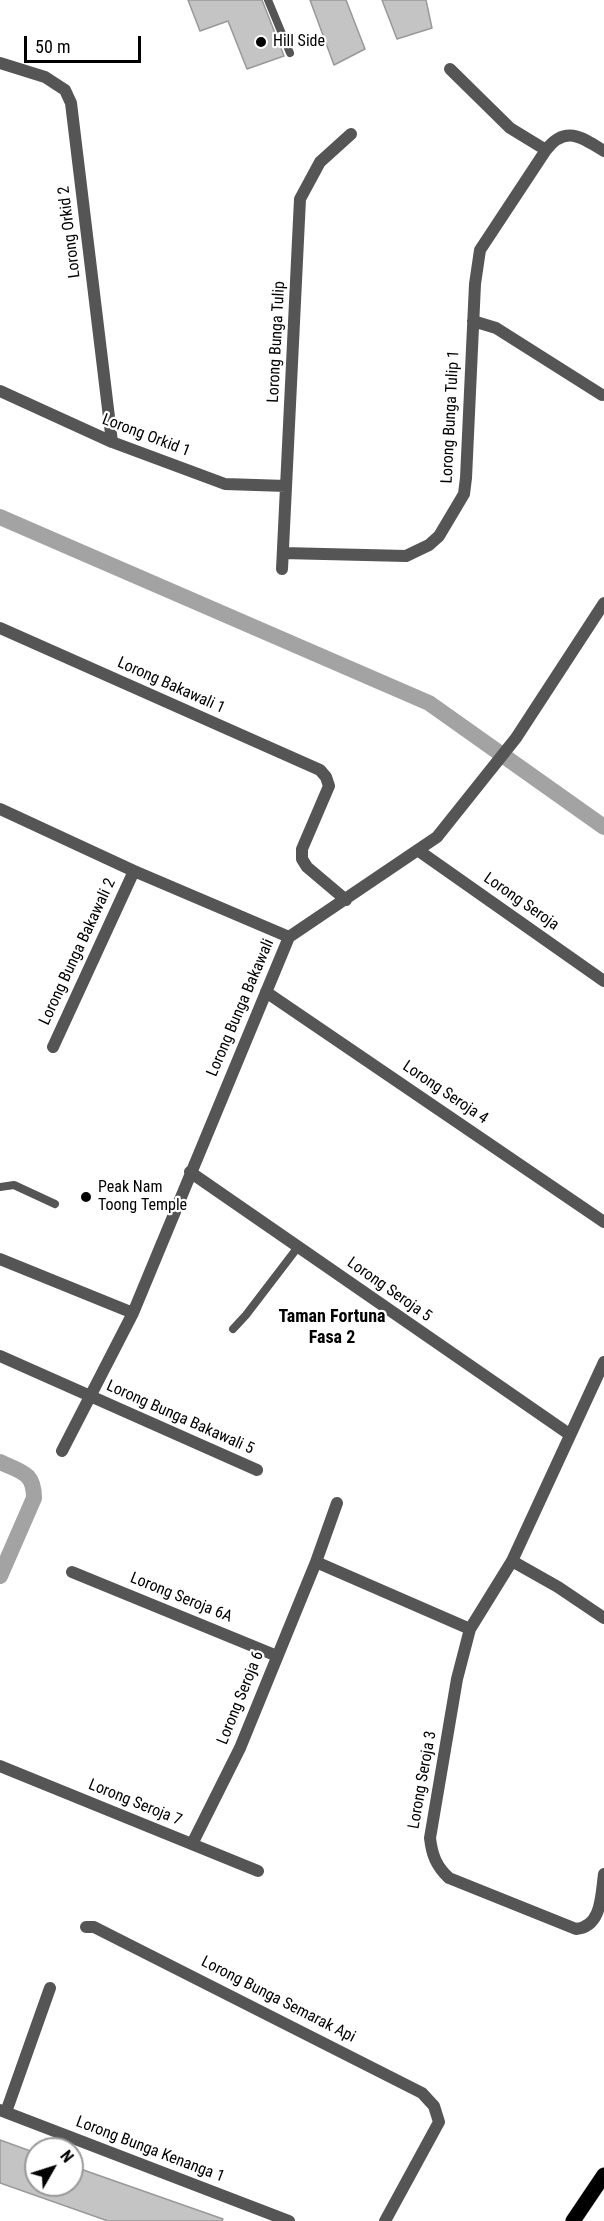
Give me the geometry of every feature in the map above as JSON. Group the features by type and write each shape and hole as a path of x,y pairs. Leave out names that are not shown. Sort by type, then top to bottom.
{"main road":[{"path":"573,2221 604,2175"}],"street":[{"name":"Lorong Orkid 2","path":"0,63 45,76 65,90 70,104 112,442"},
{"path":"450,69 510,128 546,150 553,141 572,135 587,140 604,151"},
{"name":"Lorong Bunga Tulip","path":"282,569 300,199 320,162 351,134"},
{"name":"Lorong Bunga Tulip 1","path":"283,553 406,556 429,545 439,536 464,494 475,284 480,250 546,150"},
{"path":"473,321 496,327 602,395"},
{"name":"Lorong Orkid 1","path":"0,391 112,442 225,484 286,486"},
{"name":"Lorong Bunga Bakawali","path":"62,1452 133,1313 289,937 437,837 516,738 604,603"},
{"name":"Lorong Bakawali 1","path":"0,628 320,770 329,786 302,849 302,859 307,867 346,900"},
{"path":"0,809 134,871 289,937"},
{"name":"Lorong Seroja","path":"419,851 604,981"},
{"name":"Lorong Bunga Bakawali 2","path":"53,1047 134,871"},
{"name":"Lorong Seroja 4","path":"267,992 604,1222"},
{"name":"Lorong Seroja 5","path":"190,1172 569,1434"},
{"path":"0,1259 133,1313"},
{"name":"Lorong Bunga Bakawali 5","path":"0,1356 257,1470"},
{"name":"Lorong Seroja 3","path":"604,1362 512,1561 470,1629 457,1679 430,1838 432,1855 439,1868 449,1878 576,1929 585,1929 593,1923 604,1874"},
{"name":"Lorong Seroja 6","path":"192,1844 240,1748 338,1503"},
{"path":"512,1561 558,1587 604,1618"},
{"path":"316,1562 470,1629"},
{"name":"Lorong Seroja 6A","path":"72,1572 277,1656"},
{"name":"Lorong Seroja 7","path":"0,1766 258,1871"},
{"name":"Lorong Bunga Semarak Api","path":"86,1927 94,1927 422,2093 434,2106 439,2122 386,2221"},
{"path":"3,2111 50,1988"},
{"name":"Lorong Bunga Kenanga 1","path":"3,2111 289,2221"}],"lane":[{"path":"268,0 290,53"},
{"path":"0,1187 14,1185 55,1204"},
{"path":"233,1329 298,1247"}],"building":[{"name":"Hill Side","path":"188,0 262,0 284,56 247,69 228,21 200,31"},
{"name":"Hill Side","path":"310,0 346,0 365,49 334,65"},
{"path":"382,0 426,0 432,28 397,39"},
{"path":"0,2140 24,2149 24,2191 0,2183"},
{"path":"84,2170 223,2219 222,2221 108,2221 40,2197 84,2197"}],"waterway":[{"path":"0,517 429,703 604,827"},
{"path":"0,1462 29,1478 34,1498 0,1576"}],"place":[{"name":"Hill Side","path":"261,42"},
{"name":"Peak Nam Toong Temple","path":"86,1197"}],"district":[{"name":"Taman Fortuna Fasa 2","path":"332,1327"}]}
